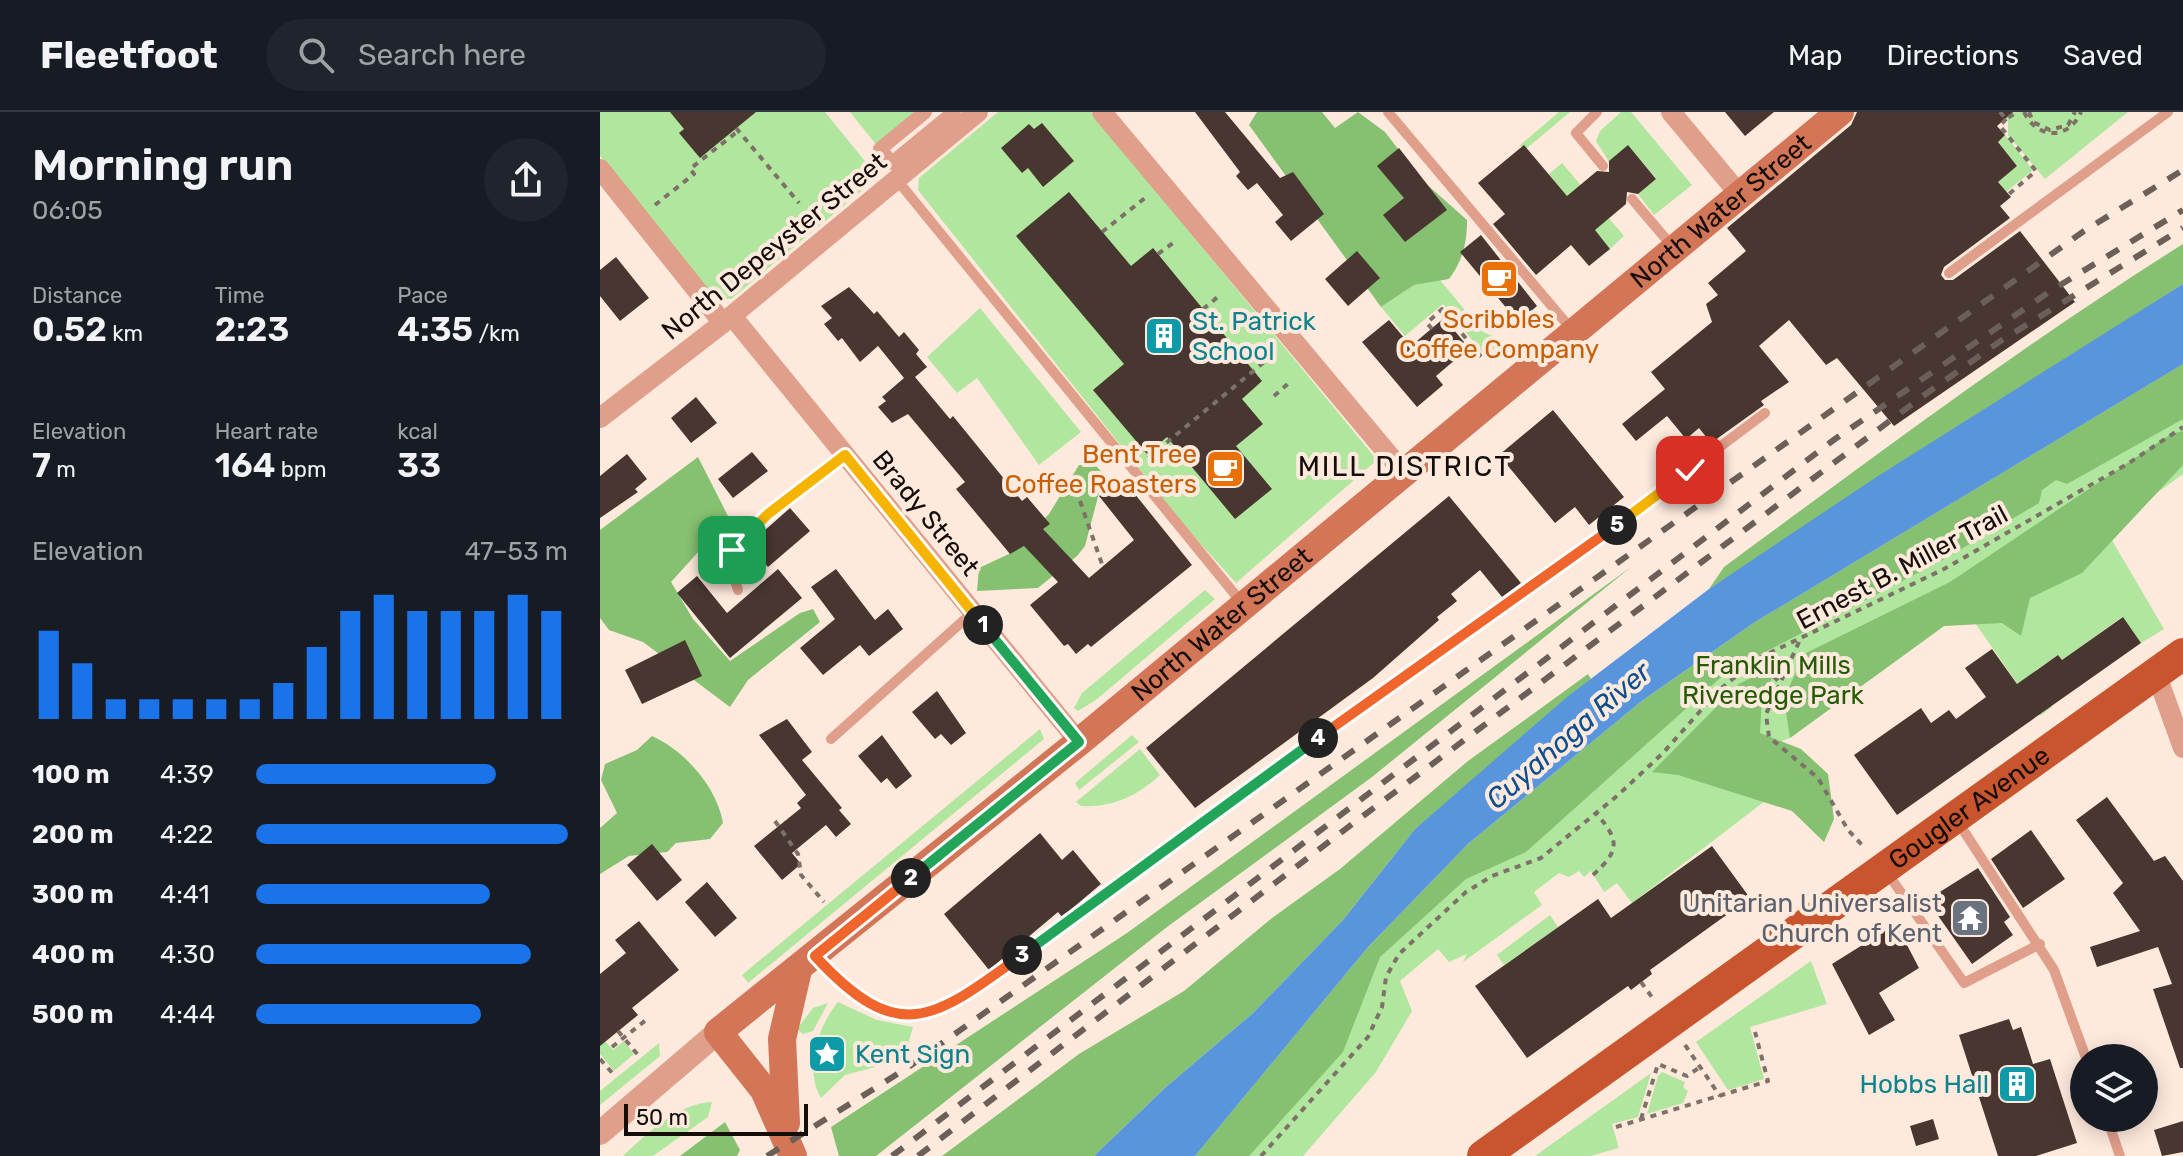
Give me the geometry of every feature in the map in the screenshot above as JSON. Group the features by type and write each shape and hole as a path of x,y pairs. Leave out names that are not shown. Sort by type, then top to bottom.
{"main road":[{"name":"North Water Street","path":"718,1032 1079,742 1840,112"},
{"name":"Gougler Avenue","path":"1483,1156 1873,857 1955,817 2183,654"},
{"path":"791,1150 782,1039 806,963"},
{"path":"718,1032 764,1090 791,1150"}],"street":[{"path":"925,112 880,149 892,163 954,112"},
{"name":"North Depeyster Street","path":"600,418 728,320 978,112"},
{"path":"1102,112 1404,473"},
{"path":"1671,112 1740,195"},
{"name":"Brady Street","path":"600,169 845,455 1079,742"},
{"path":"2156,673 2183,748"},
{"name":"North Water Street","path":"600,1133 718,1032"}],"lane":[{"path":"1388,112 1573,332"},
{"path":"1597,112 1576,133 1603,166"},
{"path":"1949,273 2168,112"},
{"path":"897,180 1244,605"},
{"path":"1632,199 1674,249"},
{"path":"806,963 877,1009 913,1015 953,1001 1006,967 1131,872 1616,526 1765,413"},
{"path":"738,590 731,568 732,550 768,514 845,455"},
{"path":"831,739 973,612"},
{"path":"1955,817 2040,944 2054,970 2081,1044"},
{"path":"1873,857 1964,983 2040,944"},
{"path":"2112,1132 2120,1156"}],"path":[{"path":"2000,112 2006,119"},
{"path":"2009,194 2036,171 2000,126 2017,112"},
{"path":"2026,112 2030,124 2042,133 2058,134 2071,128 2078,112"},
{"path":"652,208 694,174 690,169 737,130 799,203"},
{"path":"1102,232 1162,184"},
{"path":"1158,254 1173,243"},
{"path":"1203,309 1219,296"},
{"path":"1432,329 1427,323 1442,309 1482,358"},
{"path":"1148,458 1269,358"},
{"path":"1274,396 1290,382"},
{"name":"Ernest B. Miller Trail","path":"1261,1156 1368,1037 1382,1007 1389,969 1399,954 1466,892 1492,876 1541,858 1640,777 1718,691 1757,659 1772,650 1799,642 1944,569 2129,463 2183,427"},
{"path":"1080,501 1103,567"},
{"path":"1799,642 1766,714 1769,737 1818,778 1848,830 1873,857"},
{"path":"1757,659 1780,683"},
{"path":"1593,875 1612,855 1615,845 1611,831 1596,813"},
{"path":"775,821 798,854 801,875 824,902"},
{"path":"1641,982 1647,990"},
{"path":"612,1047 646,1020"},
{"path":"618,1031 638,1055"},
{"path":"1616,1127 1768,1081 1755,1032"},
{"path":"1677,1034 1720,1096"},
{"path":"600,1059 614,1075"},
{"path":"1641,1119 1658,1064 1687,1076 1700,1067"}],"green space":[{"path":"600,112 825,112 869,166 865,188 731,299 713,298 600,156"},
{"path":"850,112 919,112 878,147"},
{"path":"998,112 1091,112 1377,460 1236,583 1188,530 918,190 919,178"},
{"path":"1257,112 1322,112 1335,128 1358,112 1385,132 1423,181 1467,220 1463,251 1449,279 1414,285 1381,307 1249,125"},
{"path":"1559,112 1570,112 1527,148 1519,146"},
{"path":"1621,112 1631,112 1692,185 1654,215 1638,194 1656,178 1628,146 1609,162 1596,141 1600,131"},
{"path":"2001,112 2128,112 2045,179 2008,135 2008,121"},
{"path":"2005,135 2033,170 2006,192 1998,182 2017,166 1998,142"},
{"path":"1562,163 1624,236 1610,249 1549,174"},
{"path":"2183,244 2183,284 1709,589 1724,567 1894,442 2065,321"},
{"path":"1440,280 1483,332 1504,341 1485,356 1443,304 1405,336 1381,307 1414,285"},
{"path":"980,308 1081,432 1039,465 977,378 957,393 927,357"},
{"name":"Franklin Mills Riveredge Park","path":"2183,364 2183,474 2106,530 2164,629 2141,643 2122,617 2062,660 2058,655 2036,670 2034,680 2052,707 2040,716 1975,623 1944,626 1790,738 1690,778 1765,801 1632,903 1617,883 1604,892 1591,871 1584,877 1579,871 1569,877 1559,873 1534,892 1542,905 1463,962 1467,954 1449,962 1438,949 1400,981 1412,1011 1376,1072 1303,1156 1195,1156 1368,947 1755,622"},
{"path":"2183,364 2183,419 2067,484 2056,480 2042,490 2039,503 1941,561 1728,671 1526,852 1466,879 1380,957 1343,1052 1249,1156 1195,1156 1368,947 1469,843 1643,700 1755,622"},
{"path":"2183,431 2183,465 2082,573 2030,598 2021,636 2002,623 1944,626 1790,738 1784,699 1804,654 1950,582 2171,434"},
{"path":"698,457 729,518 671,582 693,619 730,661 800,613 813,609 820,622 748,680 730,707 643,642 609,630 600,618 600,530"},
{"path":"1093,463 1104,474 1085,546 1077,556 1038,588 977,591 979,568 1013,552 1049,514 1079,465"},
{"path":"1631,567 1372,777 1167,927 876,1156 839,1156 831,1127 1127,933"},
{"path":"1205,590 1215,599 1096,700 1078,711 1074,708 1082,693"},
{"path":"1780,663 1762,697 1760,733 1801,749 1828,774 1834,819 1824,842 1792,811 1678,775 1652,772 1739,684"},
{"path":"1588,674 1591,679 1415,829 1343,920 1253,1013 1166,1087 1094,1156 942,1156 1079,1054 1184,991 1272,918 1340,869 1468,761"},
{"path":"1040,729 1044,739 748,983 742,975"},
{"path":"1132,735 1139,742 1079,790 1075,783"},
{"path":"652,736 676,750 697,771 714,796 723,823 710,839 676,843 667,852 629,856 600,874 600,828 617,813 601,780 605,764 637,750"},
{"path":"1140,749 1160,775 1152,782 1133,795 1113,803 1081,806 1076,802"},
{"path":"1550,915 1558,927 1504,965 1497,955"},
{"path":"1811,961 1827,1004 1750,1027 1764,1079 1728,1090 1696,1042"},
{"path":"838,1002 877,1020 913,1027 906,1051 898,1061 845,1075 821,1098 814,1075 816,1048 825,1023"},
{"path":"828,1003 813,1031 803,1034 797,1029 813,1008"},
{"path":"605,1041 613,1050 624,1041 634,1054 614,1071 600,1054 600,1045"},
{"path":"659,1043 660,1056 600,1105 600,1091"},
{"path":"1662,1072 1685,1082 1683,1087 1688,1091 1683,1103 1647,1114 1658,1076"},
{"path":"1651,1073 1638,1117 1612,1124 1619,1148 1590,1156 1535,1156"},
{"path":"712,1102 708,1117 653,1156 623,1156 675,1114"},
{"path":"725,1122 740,1150 737,1156 680,1156"}],"water":[{"name":"Cuyahoga River","path":"2183,284 2183,364 1755,622 1643,700 1469,843 1368,947 1195,1156 1094,1156 1166,1087 1253,1013 1343,920 1415,829 1567,697 1709,589 1875,478"}],"building":[{"path":"670,112 756,112 700,158 679,133 684,129"},
{"path":"1195,112 1225,112 1280,178 1293,172 1324,214 1291,241 1275,222 1283,215 1257,183 1248,190 1236,176 1240,172"},
{"path":"1725,112 1774,112 1745,136"},
{"path":"1857,112 2013,112 1997,126 2005,135 1998,142 2017,166 1998,182 2011,197 2000,206 2010,218 1944,267 1941,275 1945,280 1953,280 2020,231 2075,302 1894,426 1837,358 1826,365 1789,320 1759,346 1789,382 1761,401 1764,405 1711,443 1699,428 1686,439 1667,416 1636,441 1622,424 1665,389 1651,372 1712,322 1706,304 1718,295 1708,283 1746,251 1727,228 1851,125"},
{"path":"1042,123 1074,161 1043,187 1028,168 1022,173 1001,148 1029,124 1034,129"},
{"path":"1524,145 1567,196 1597,171 1609,172 1609,161 1628,145 1656,179 1638,194 1627,192 1626,204 1595,230 1610,249 1589,266 1571,245 1536,275 1493,224 1505,214 1478,183"},
{"path":"1399,148 1447,210 1405,242 1383,215 1404,198 1377,166"},
{"name":"St. Patrick School","path":"1069,192 1131,266 1153,248 1262,381 1242,399 1263,424 1236,446 1272,489 1235,519 1167,437 1147,454 1093,390 1124,364 1016,236"},
{"name":"Scribbles Coffee Company","path":"1481,235 1537,306 1518,322 1460,252"},
{"path":"1357,251 1380,278 1348,306 1325,279"},
{"path":"616,257 649,298 620,321 600,296 600,270"},
{"path":"849,287 874,314 877,311 899,337 904,332 919,350 916,354 927,367 915,377 950,419 953,416 1022,501 1027,497 1050,524 1043,529 1089,578 1134,540 1099,496 1122,478 1192,565 1091,647 1088,644 1076,654 1068,644 1064,646 1030,605 1058,582 1024,546 1010,554 956,489 965,482 908,414 892,423 878,407 886,401 882,397 904,378 878,346 860,362 842,338 838,341 824,324 832,318 821,306"},
{"path":"1444,318 1469,348 1436,376 1443,385 1417,407 1362,342 1389,320 1411,346"},
{"path":"696,397 717,423 691,443 671,418"},
{"path":"1553,410 1624,497 1589,525 1575,507 1555,523 1499,455"},
{"path":"752,452 768,471 733,498 718,479"},
{"path":"627,454 647,479 635,489 638,492 600,518 600,476"},
{"path":"1449,496 1521,583 1502,597 1480,570 1451,594 1457,601 1437,617 1439,620 1373,678 1195,808 1146,748"},
{"path":"790,508 810,531 768,567 748,545"},
{"path":"778,569 802,598 730,658 677,593 697,576 727,613"},
{"path":"836,569 875,620 888,609 903,629 869,656 860,645 823,675 800,648 835,619 811,587"},
{"path":"2123,617 2141,643 1897,815 1854,755 1921,708 1931,723 1949,710 1956,719 1986,697 1965,668 1992,649 2017,684 2058,655 2062,660"},
{"path":"685,640 702,676 642,704 625,670"},
{"path":"937,691 966,733 951,745 941,734 935,739 912,712"},
{"path":"787,719 812,752 802,760 842,808 839,810 851,824 836,837 826,825 792,853 801,864 782,880 754,846 801,808 797,803 806,795 759,735"},
{"path":"882,735 912,776 896,789 887,778 881,783 858,756"},
{"path":"2107,797 2154,861 2165,856 2183,881 2183,1068 2180,1068 2153,989 2172,984 2158,947 2097,967 2090,947 2140,931 2113,893 2123,883 2076,820"},
{"path":"2031,830 2065,879 2023,908 1991,859"},
{"path":"1040,833 1062,860 1073,850 1101,884 1062,917 1058,912 989,970 944,914"},
{"path":"652,844 682,880 657,901 627,865"},
{"path":"1712,846 1750,898 1650,970 1652,974 1631,990 1628,986 1527,1058 1475,986 1598,899 1611,918"},
{"name":"Unitarian Universalist Church of Kent","path":"1978,868 2010,917 2004,922 2013,935 1972,964 1927,900"},
{"path":"707,882 737,918 715,937 685,902"},
{"path":"639,921 679,970 632,1008 638,1015 600,1046 600,974 626,953 615,940"},
{"path":"1896,924 1919,968 1879,993 1895,1020 1869,1035 1832,964"},
{"name":"Hobbs Hall","path":"2009,1019 2013,1030 2021,1027 2033,1064 2050,1059 2070,1121 2070,1132 2073,1132 2077,1143 2036,1156 1998,1156 1959,1035"},
{"path":"1933,1119 1939,1139 1916,1146 1910,1126"},
{"path":"2183,1121 2183,1152 2162,1156 2155,1132"}],"railway":[{"path":"767,1156 907,1068 2084,231 2183,170"},
{"path":"892,1156 1835,439 2052,290 2183,210"},
{"path":"918,1156 1339,834 1923,396 1999,342 2183,228"}],"place":[{"name":"Scribbles Coffee Company","path":"1499,279"},
{"name":"St. Patrick School","path":"1164,336"},
{"name":"Bent Tree Coffee Roasters","path":"1225,469"},
{"name":"Unitarian Universalist Church of Kent","path":"1970,918"},
{"name":"Kent Sign","path":"827,1054"},
{"name":"Hobbs Hall","path":"2017,1084"}],"district":[{"name":"MILL DISTRICT","path":"1405,466"}],"route":[{"path":"732,550 768,514 845,455 1079,742 815,956 862,1001 896,1015 913,1015 953,1001 1006,967 1131,872 1690,470"}]}
